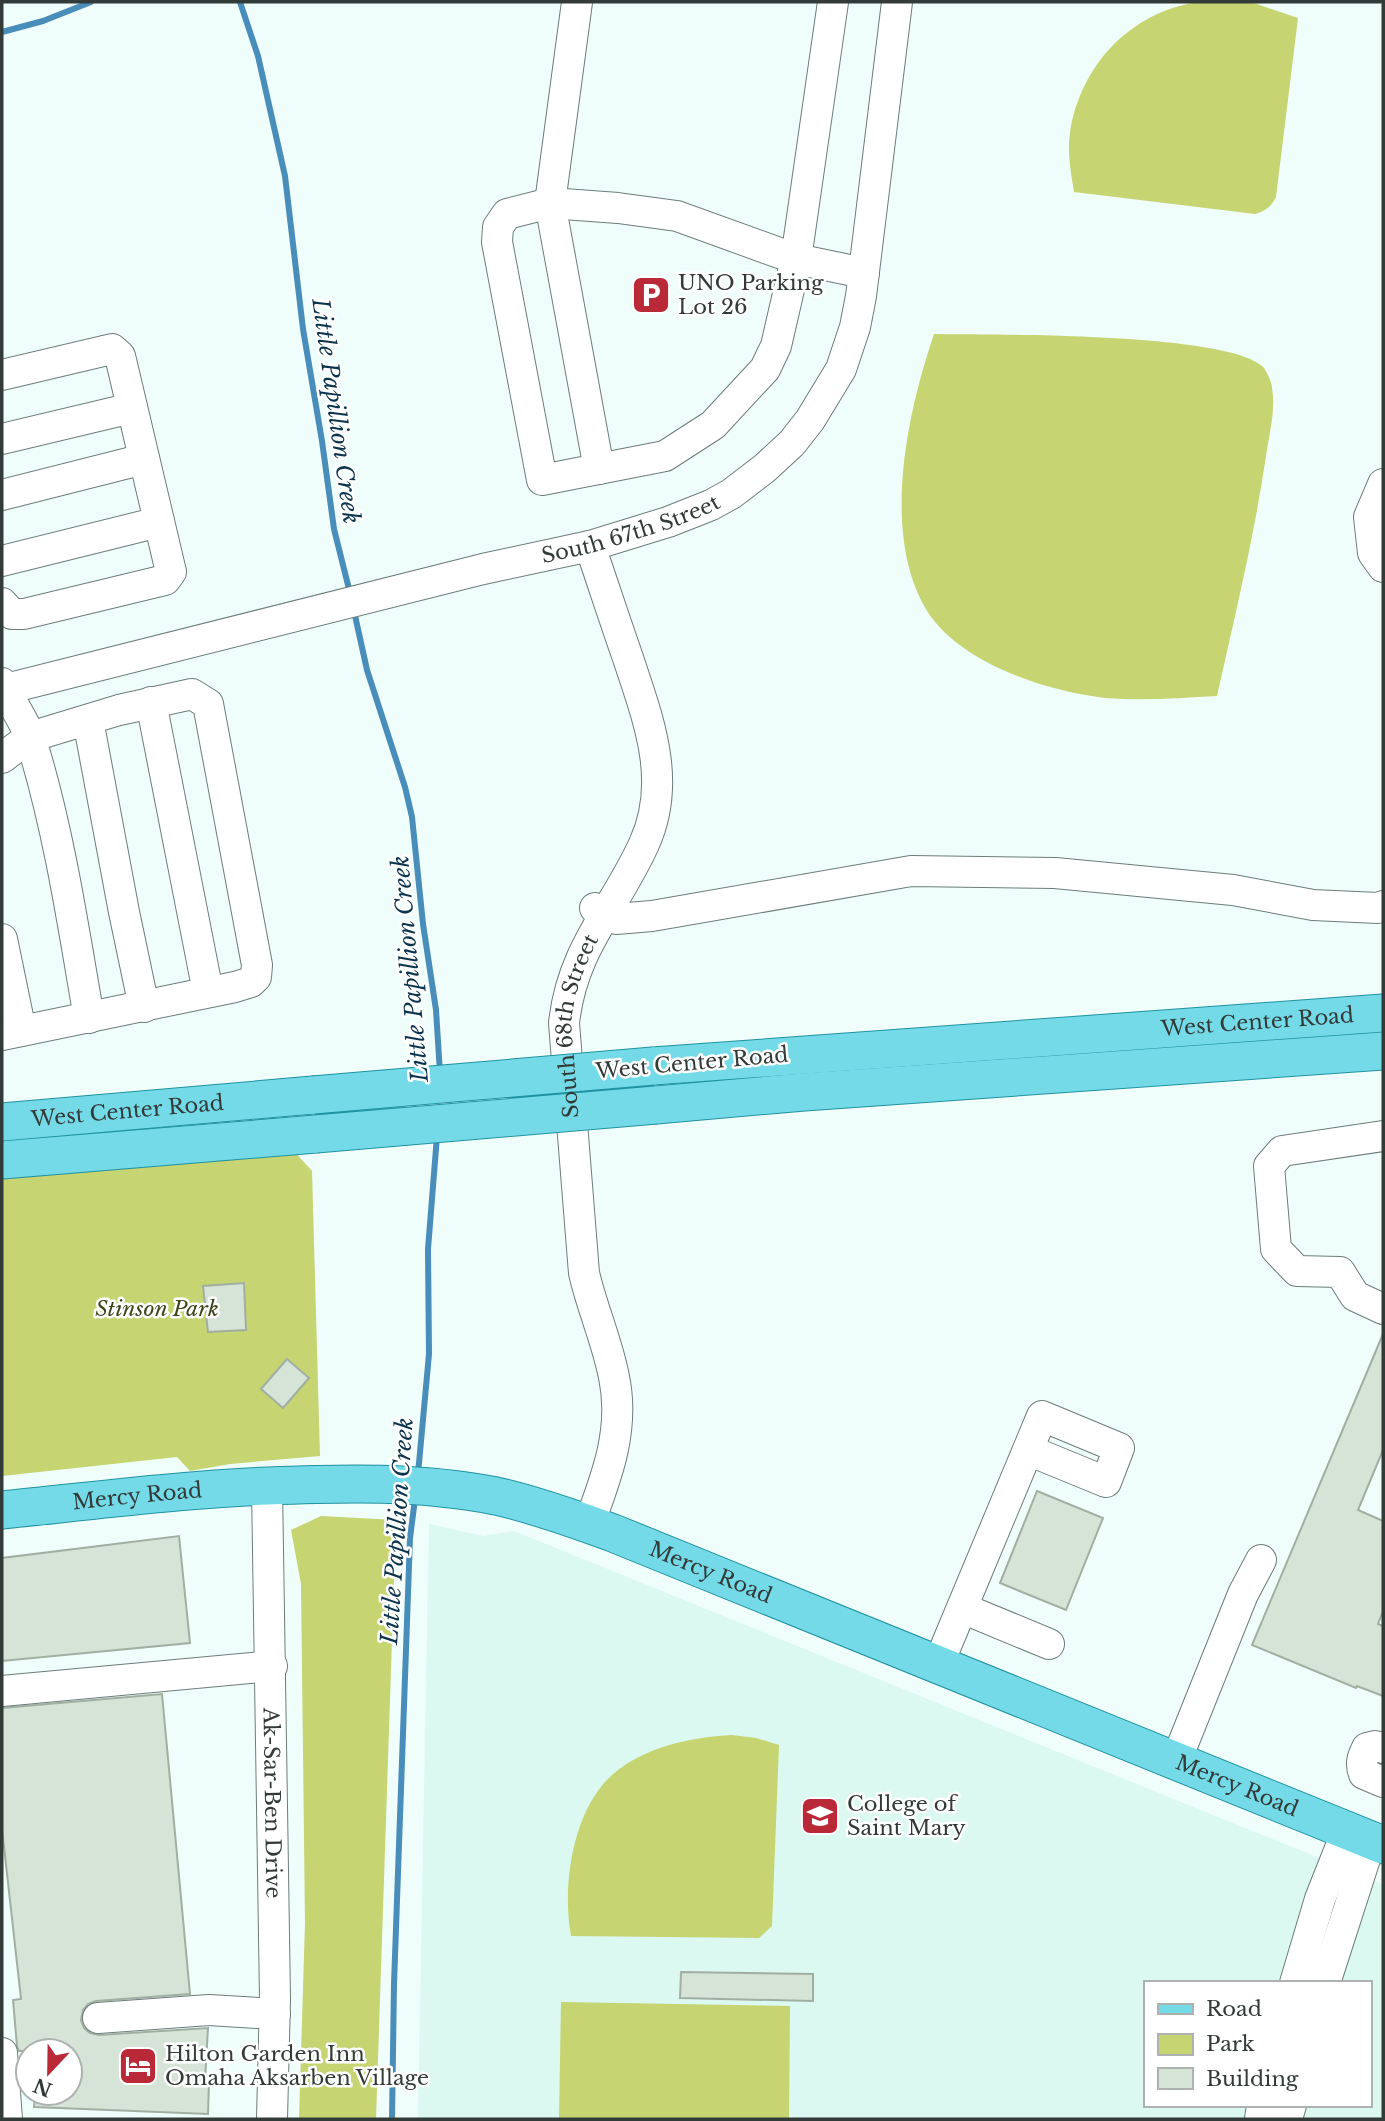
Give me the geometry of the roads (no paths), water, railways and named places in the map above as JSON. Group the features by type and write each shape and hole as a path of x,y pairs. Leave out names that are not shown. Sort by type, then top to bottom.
{"main road":[{"name":"West Center Road","path":"2,1122 653,1066 1383,1013"},
{"name":"West Center Road","path":"2,1160 804,1092 1383,1052"},
{"name":"Mercy Road","path":"2,1510 228,1487 331,1483 402,1485 498,1497 550,1510 589,1524 1367,1839"}],"street":[{"path":"577,2 550,204 599,469"},
{"path":"833,2 796,259 776,346 765,369 713,425 665,456 542,480 497,242 498,227 507,214 550,204 618,208 677,216 796,259 864,273"},
{"name":"South 67th Street","path":"3,687 484,569 590,547 711,505 743,486 796,439 816,412 841,369 858,314 897,2"},
{"path":"2,375 112,349 120,356 171,572 165,580 24,614 12,614 2,603"},
{"path":"2,439 132,408"},
{"path":"2,495 144,459"},
{"path":"1383,484 1370,517 1373,552 1383,567"},
{"path":"2,561 159,522"},
{"name":"South 68th Street","path":"589,1524 613,1454 617,1404 612,1366 593,1312 584,1273 564,1023 573,975 600,911 647,838 656,797 657,768 651,727 590,547"},
{"path":"3,687 30,737 58,853 89,1018"},
{"path":"2,758 30,737 151,702 191,694 208,704 257,965 256,977 251,982 145,1007 11,1033 2,939"},
{"path":"151,702 208,992"},
{"path":"88,720 145,1007"},
{"path":"600,911 616,919 652,916 911,871 1055,873 1233,890 1313,905 1383,906"},
{"path":"1383,1136 1282,1151 1269,1166 1276,1249 1297,1271 1340,1272 1355,1296 1383,1309"},
{"path":"938,1665 1028,1450"},
{"name":"Ak-Sar-Ben Drive","path":"267,1486 272,1666 275,2014 272,2119"},
{"path":"1176,1761 1243,1594 1261,1560"},
{"path":"962,1608 1049,1644"},
{"path":"2,1691 272,1666"},
{"path":"1383,1748 1367,1748 1361,1767 1364,1774 1383,1782"},
{"path":"1296,1981 1320,1899 1367,1839"},
{"path":"1326,1981 1367,1839"},
{"path":"98,2018 209,2010 275,2014"},
{"path":"2,2053 7,2119"}],"waterway":[{"path":"2,32 43,21 91,2"},
{"name":"Little Papillion Creek","path":"240,2 258,56 285,176 303,329 334,529 350,593"},
{"name":"Little Papillion Creek","path":"354,611 367,670 412,817 423,924 436,1010 440,1073"},
{"name":"Little Papillion Creek","path":"418,1474 429,1354 428,1249 437,1136"},
{"name":"Little Papillion Creek","path":"392,2119 394,1984 410,1538 415,1499"}],"place":[{"name":"UNO Parking Lot 26","path":"651,295"},
{"name":"College of Saint Mary","path":"820,1816"},
{"name":"Hilton Garden Inn Omaha Aksarben Village","path":"138,2066"}],"park label":[{"name":"Stinson Park","path":"157,1309"}]}
